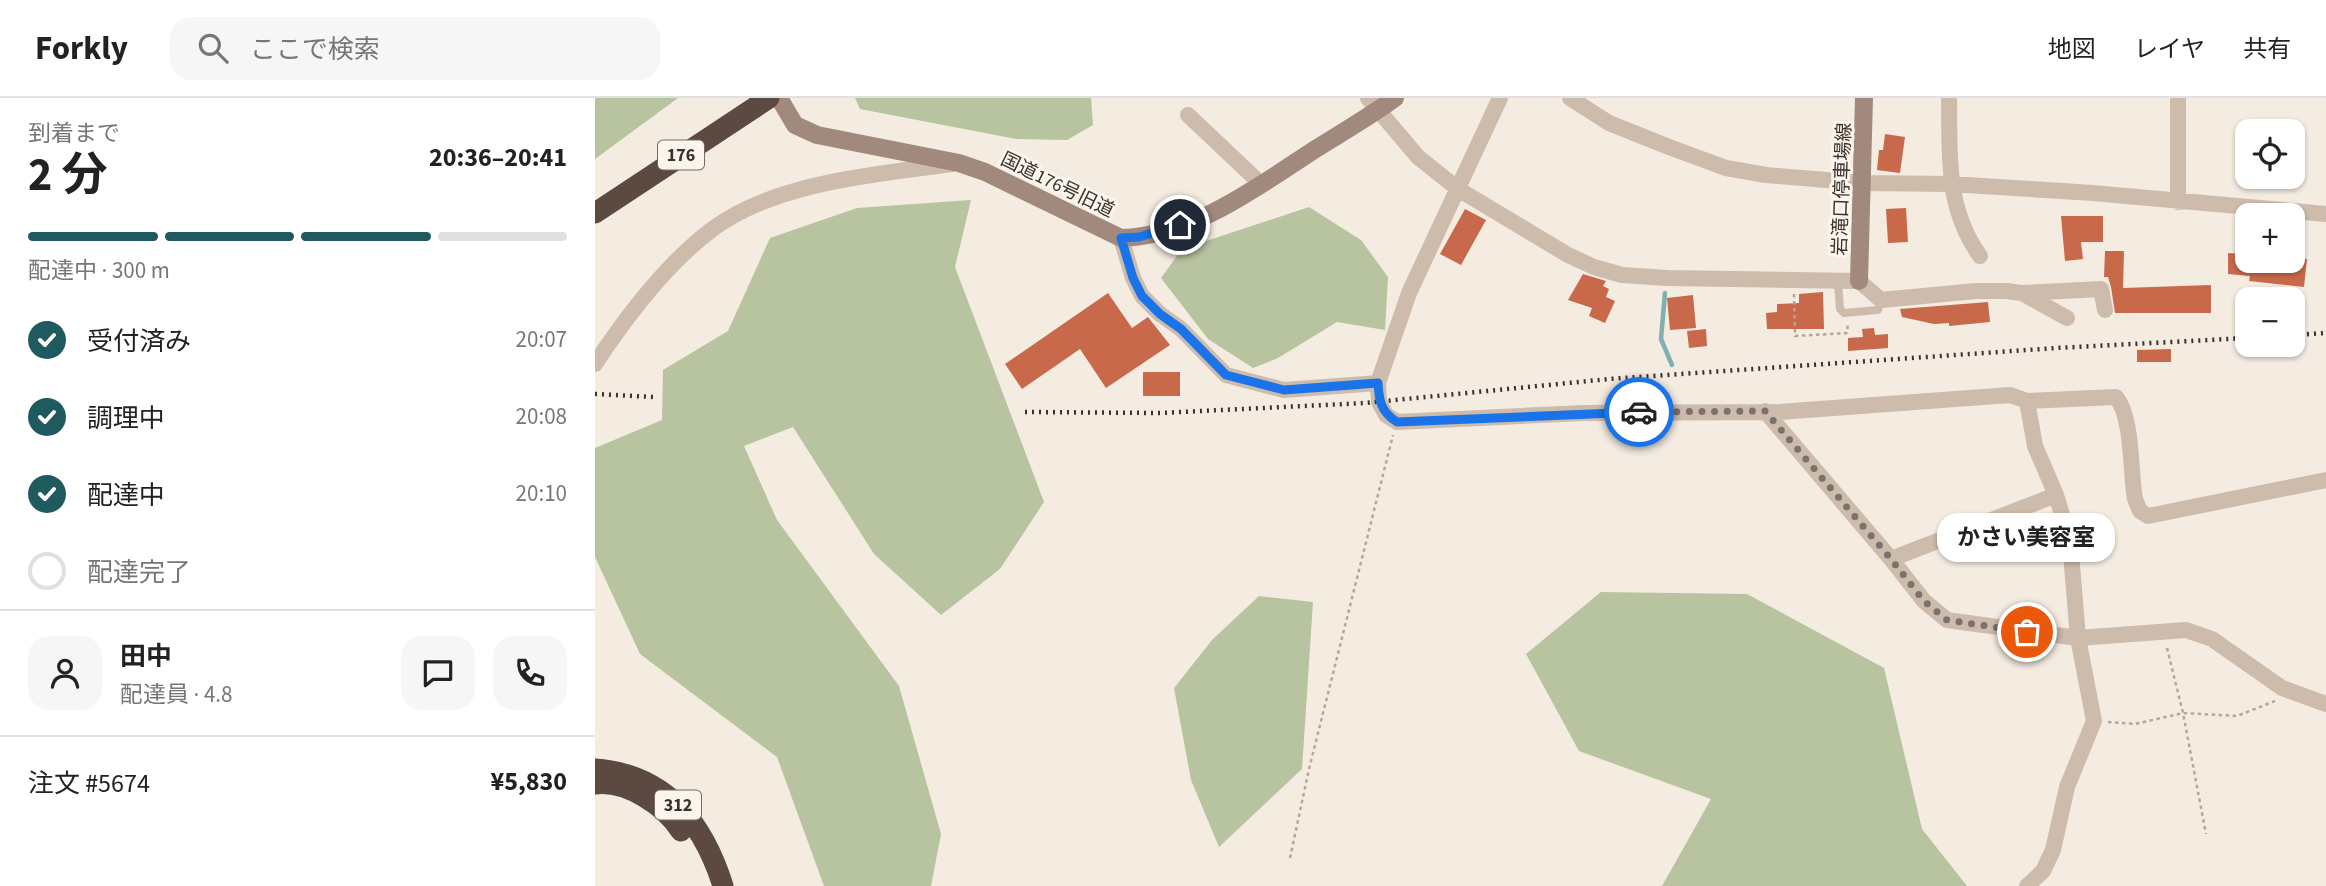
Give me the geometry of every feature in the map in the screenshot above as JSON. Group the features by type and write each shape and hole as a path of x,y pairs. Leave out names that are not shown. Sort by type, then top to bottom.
{"highway":[{"name":"176","path":"595,213 769,98"},
{"name":"312","path":"595,769 638,776 670,796 689,816 703,839 723,886"},
{"name":"312","path":"595,783 604,783 638,794 671,815 691,846 709,886"}],"street":[{"name":"国道176号旧道","path":"779,98 795,125 817,135 959,163 985,172 1121,238 1139,237 1200,219 1261,184 1372,105 1395,98"},
{"path":"1500,98 1409,293 1378,383 1380,402 1386,415 1397,422 1583,413 1824,410 2010,395 2027,401 2116,397 2122,404 2126,418 2135,499 2140,512 2148,516 2326,480"},
{"path":"1570,98 1609,123 1726,168 1766,175 1863,183 1951,184 2093,193 2326,214"},
{"name":"岩滝口停車場線","path":"1859,281 1864,98"},
{"path":"1949,98 1951,184 1959,221 1980,256"},
{"path":"2178,98 2178,202"},
{"path":"1372,105 1418,157 1458,189 1568,255 1622,275 1859,281 1881,300 1976,291 2022,293 2101,289 2105,310"},
{"path":"1188,115 1261,184"},
{"name":"国道176号旧道","path":"595,364 619,327 664,275 714,228 769,199 853,177 959,163"},
{"path":"1121,238 1133,278 1142,296 1160,314 1181,329 1226,375 1284,390 1378,383"},
{"path":"2022,293 2067,318"},
{"path":"2027,401 2035,446 2056,495 2070,541 2078,638 2094,721 2067,787 2053,850 2043,871 2027,886"},
{"path":"1765,411 1924,601 1947,620 2078,638 2186,630 2212,639 2282,688 2326,704"},
{"path":"1891,559 2056,495"}],"lane":[{"path":"1837,282 1840,309 1844,313 1878,310 1881,300"}],"path":[{"path":"1793,280 1795,335 1847,333 1847,323 1857,322"},
{"path":"1290,858 1309,769 1397,422"},
{"path":"2163,631 2183,713 2206,834"},
{"path":"2094,721 2136,724 2183,713 2237,716 2261,709 2293,692"}],"green space":[{"path":"595,98 678,98 595,159"},
{"path":"855,98 1091,98 1093,125 1067,140 1016,139 860,109"},
{"path":"971,200 955,267 1044,502 1000,569 941,615 874,554 793,427 744,446 777,520 899,686 941,834 931,886 824,886 777,757 640,654 595,557 595,448 662,420 663,370 728,331 770,238 857,208"},
{"path":"1309,207 1361,240 1388,277 1385,330 1337,322 1278,358 1253,368 1208,339 1161,278 1182,249"},
{"path":"1601,592 1747,594 1884,668 1922,829 1967,886 1662,886 1711,799 1579,751 1526,654"},
{"path":"1259,596 1313,602 1302,769 1219,847 1191,780 1174,688 1212,640"}],"building":[{"path":"1885,134 1905,137 1900,173 1877,170 1879,150 1883,150"},
{"path":"1906,208 1908,242 1888,243 1886,209"},
{"path":"1465,209 1486,220 1461,265 1440,254"},
{"path":"2061,216 2103,216 2103,242 2081,242 2083,259 2065,261"},
{"path":"2105,251 2124,251 2123,288 2211,285 2211,313 2115,313 2108,277 2104,277"},
{"path":"2228,253 2235,253 2235,273 2305,273 2307,259 2304,287 2249,281 2250,276 2228,274"},
{"path":"1583,274 1606,281 1603,286 1609,289 1606,297 1615,301 1605,323 1589,316 1592,308 1568,300"},
{"path":"1823,292 1824,329 1767,329 1766,313 1777,312 1777,304 1799,303 1799,294"},
{"path":"1108,293 1132,328 1148,317 1170,345 1106,388 1080,349 1022,389 1005,364"},
{"path":"1693,295 1696,328 1670,330 1667,298"},
{"path":"1988,302 1990,322 1949,326 1949,323 1934,324 1902,317 1900,309"},
{"path":"1874,328 1875,335 1888,334 1888,348 1848,351 1848,338 1863,337 1862,329"},
{"path":"1706,329 1707,346 1689,348 1687,331"},
{"path":"2171,349 2171,362 2137,362 2137,350"},
{"path":"1143,372 1180,372 1180,396 1143,396"}],"waterway":[{"path":"1665,293 1661,339 1672,365"}],"railway":[{"path":"2305,334 2326,333"},
{"path":"1025,412 1160,413 1365,403 1609,379 2056,348 2235,339"},
{"path":"595,394 654,397"}],"way so far":[{"path":"1639,412 1765,411 1924,601 1947,620 2027,632"}],"place":[{"name":"かさい美容室","path":"2027,632"}],"route":[{"path":"1180,225 1139,237 1121,238 1133,278 1142,296 1160,314 1181,329 1226,375 1284,390 1342,388 1378,383 1380,402 1386,415 1397,422 1639,412"}]}
